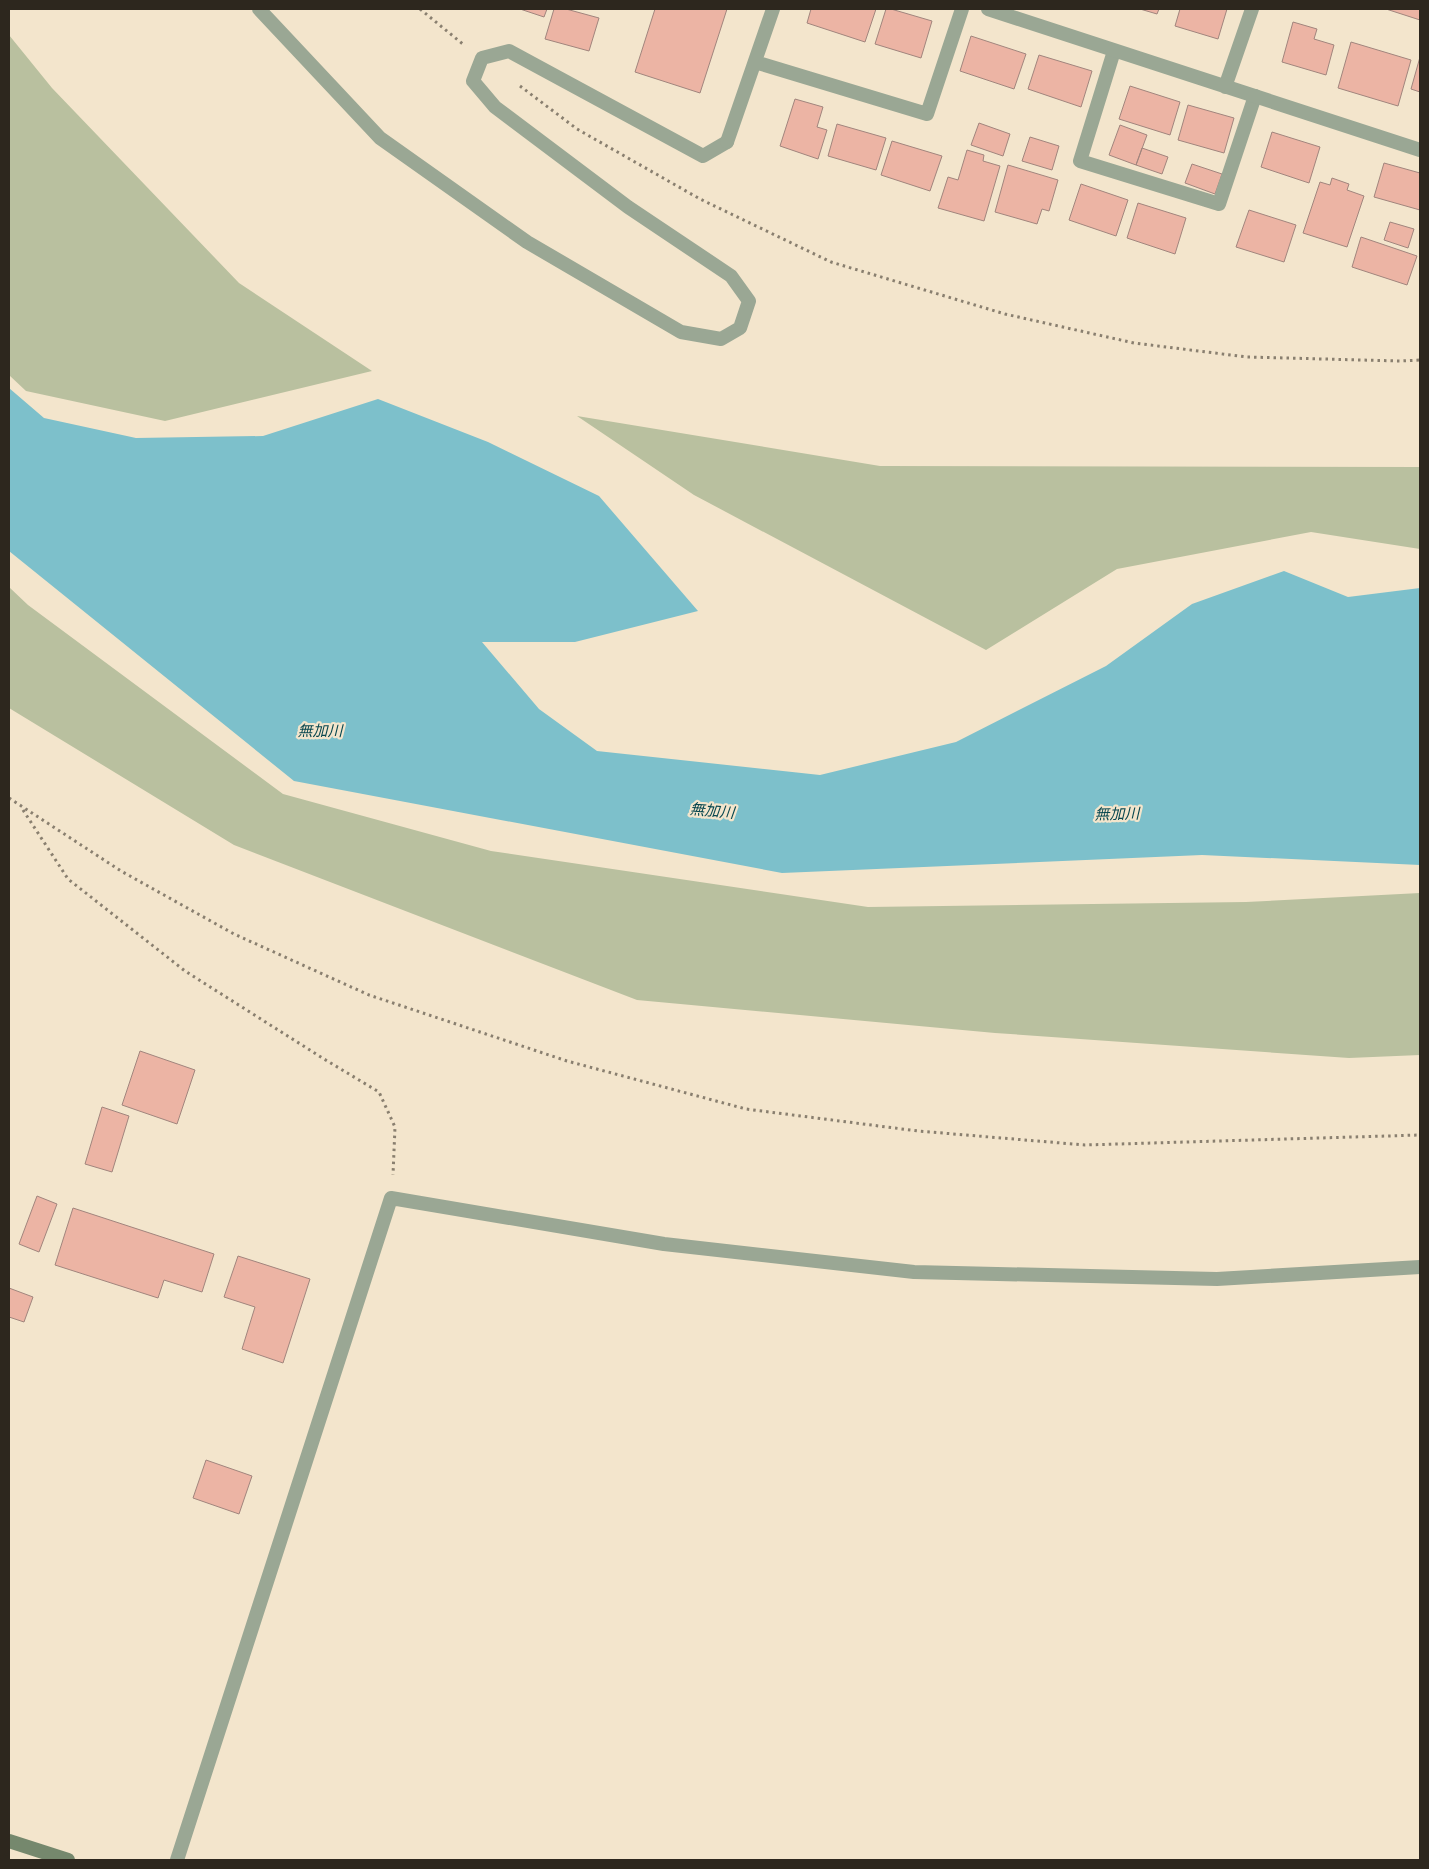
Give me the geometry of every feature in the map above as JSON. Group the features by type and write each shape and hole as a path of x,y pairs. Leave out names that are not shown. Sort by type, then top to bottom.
{"main road":[{"path":"9,1841 68,1860"}],"street":[{"path":"259,9 380,138 527,242 681,332 721,339 740,328 749,301 732,276 628,207 495,107 473,81 482,58 509,51 703,156 727,142 773,9"},
{"path":"754,62 927,114 962,9"},
{"path":"988,9 1420,150"},
{"path":"1225,87 1252,9"},
{"path":"1114,51 1080,161 1219,204 1255,96"},
{"path":"177,1860 391,1198 664,1244 914,1272 1217,1279 1420,1267"}],"path":[{"path":"420,9 447,33 482,58"},
{"path":"514,82 577,129 700,199 830,262 1005,314 1134,343 1248,358 1400,362 1420,360"},
{"path":"9,798 121,871 234,934 369,995 567,1061 746,1109 918,1131 1085,1145 1420,1135"},
{"path":"21,807 68,879 185,971 379,1092 395,1128 391,1198"}],"green space":[{"path":"9,35 52,88 239,283 372,371 165,421 26,391 9,375"},
{"path":"577,416 880,466 1420,467 1420,549 1311,532 1117,569 986,650 694,495"},
{"path":"9,587 28,605 283,794 491,851 868,907 1246,902 1420,893 1420,1055 1349,1058 995,1033 637,1000 234,845 9,708"}],"water":[{"name":"無加川","path":"9,388 44,418 136,438 263,436 378,399 488,442 599,496 698,611 575,642 482,642 539,709 597,751 820,775 956,742 1106,666 1192,604 1284,571 1348,597 1420,588 1420,865 1202,855 782,873 294,781 9,551"}],"building":[{"path":"520,9 547,9 544,17"},
{"path":"554,9 566,9 599,18 589,51 545,39"},
{"path":"655,9 727,9 700,93 635,72"},
{"path":"811,9 876,9 865,42 807,23"},
{"path":"886,9 932,21 921,58 875,44"},
{"path":"1140,9 1159,9 1157,14"},
{"path":"1180,9 1227,9 1218,39 1175,26"},
{"path":"1386,9 1420,9 1420,20"},
{"path":"1293,22 1317,29 1314,39 1334,45 1326,75 1282,62"},
{"path":"971,36 1026,54 1014,89 960,71"},
{"path":"1351,42 1411,60 1398,106 1338,88"},
{"path":"1039,55 1092,71 1081,107 1028,89"},
{"path":"1420,57 1420,92 1411,89"},
{"path":"1130,86 1180,102 1170,135 1119,119"},
{"path":"795,99 823,107 817,127 827,130 818,159 780,146"},
{"path":"1188,105 1234,118 1224,153 1178,140"},
{"path":"979,123 1010,134 1003,156 971,145"},
{"path":"837,124 886,138 876,170 828,156"},
{"path":"1120,125 1147,135 1136,165 1109,155"},
{"path":"1272,132 1320,147 1309,183 1261,167"},
{"path":"1030,137 1059,146 1052,170 1022,161"},
{"path":"892,141 942,156 930,191 881,175"},
{"path":"1142,148 1168,157 1162,174 1136,165"},
{"path":"967,150 984,155 983,161 1000,166 984,221 938,208 948,177 958,180"},
{"path":"1384,163 1420,173 1420,210 1374,197"},
{"path":"1192,164 1222,174 1215,194 1185,183"},
{"path":"1008,165 1058,180 1049,211 1042,209 1037,224 995,212"},
{"path":"1332,178 1349,184 1347,190 1364,196 1347,247 1303,233 1320,182 1330,185"},
{"path":"1081,184 1128,200 1116,236 1069,220"},
{"path":"1138,203 1186,218 1175,254 1127,238"},
{"path":"1249,210 1296,225 1284,262 1236,247"},
{"path":"1390,222 1414,229 1408,248 1384,240"},
{"path":"1361,237 1417,256 1407,285 1352,267"},
{"path":"140,1051 195,1070 177,1124 122,1105"},
{"path":"102,1107 129,1116 112,1172 85,1164"},
{"path":"37,1196 57,1204 39,1252 19,1244"},
{"path":"73,1208 214,1254 202,1292 164,1280 158,1298 55,1265"},
{"path":"238,1256 310,1279 283,1363 242,1349 255,1307 224,1297"},
{"path":"9,1288 33,1297 24,1322 9,1317"},
{"path":"206,1460 252,1476 239,1514 193,1498"}]}
